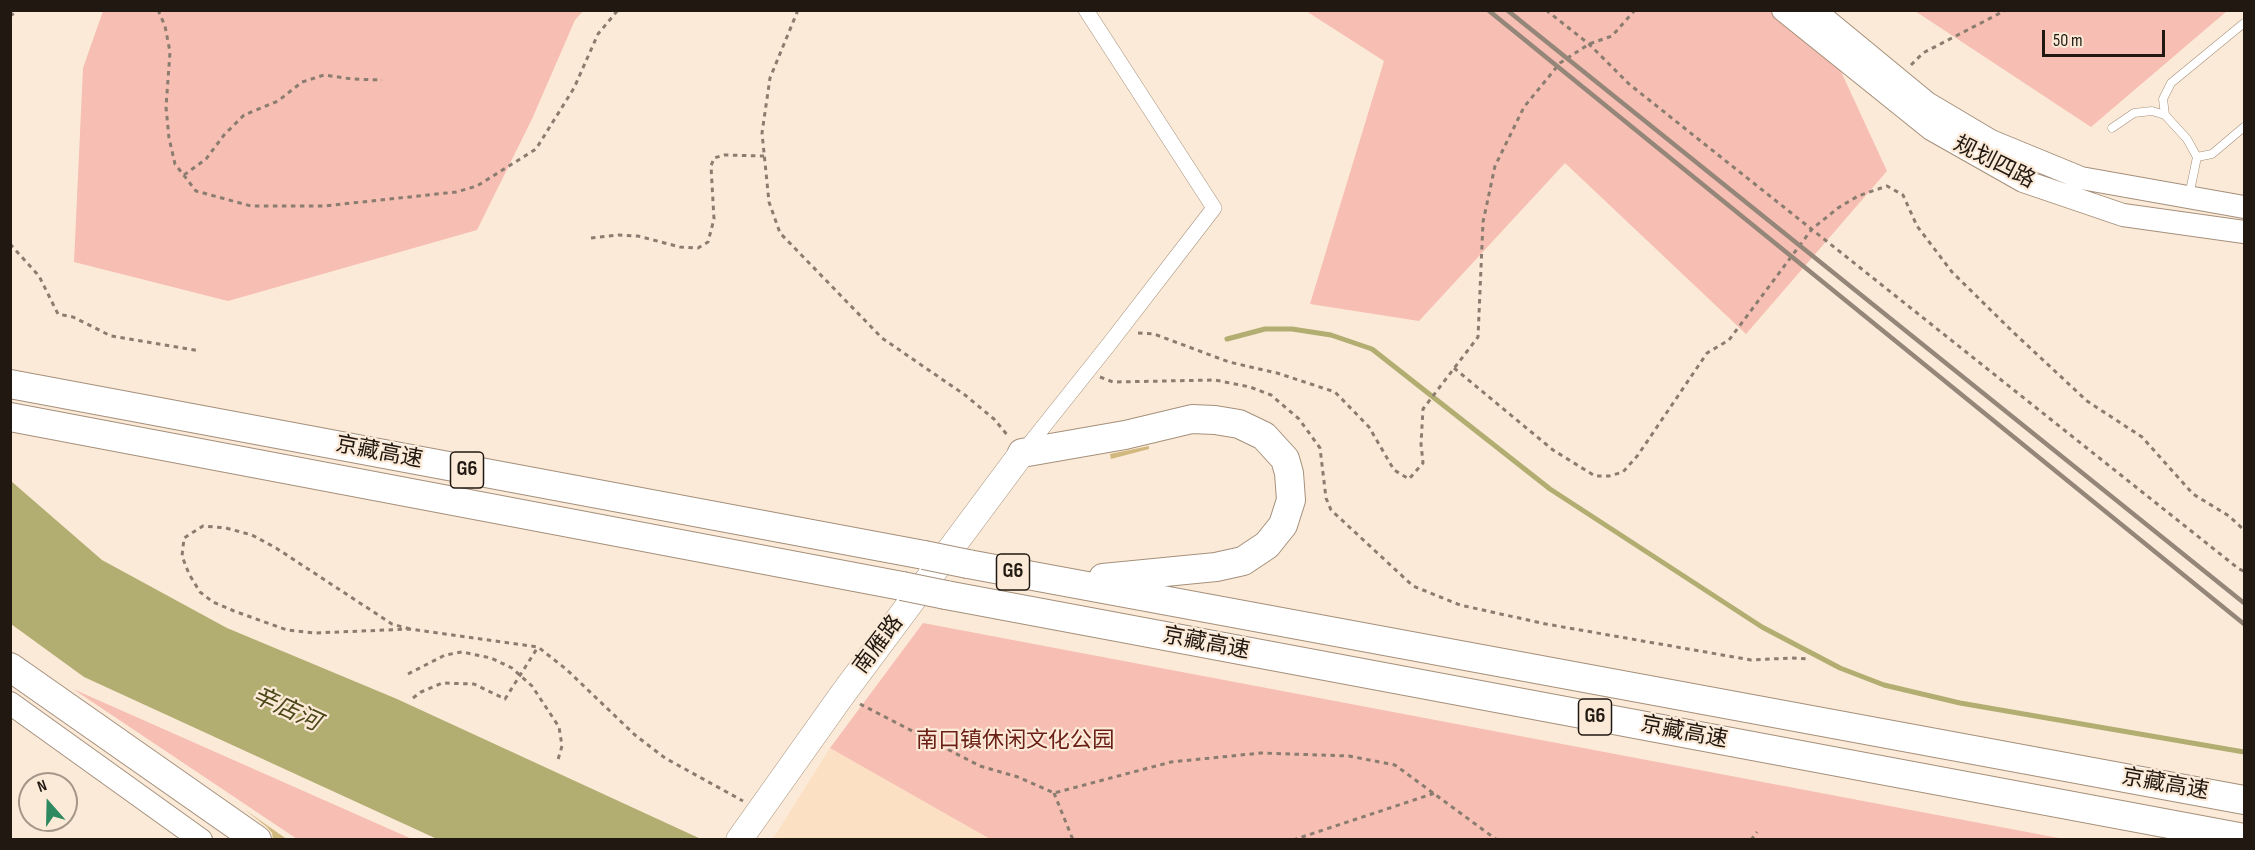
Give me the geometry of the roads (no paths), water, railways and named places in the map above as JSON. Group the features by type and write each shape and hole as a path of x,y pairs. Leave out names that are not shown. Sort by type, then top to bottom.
{"highway":[{"name":"京藏高速","path":"10,384 2244,800"},
{"name":"京藏高速","path":"12,418 2244,838"},
{"path":"1022,453 1125,435 1192,419 1239,424 1264,436 1286,459 1291,500 1283,525 1267,545 1243,561 1215,567 1149,575 1059,580"},
{"path":"10,667 257,840"}],"main road":[{"name":"规划四路","path":"1783,10 1931,129 2023,181 2123,215 2244,232"},
{"name":"规划四路","path":"1814,10 1927,103 1991,141 2081,178 2244,207"},
{"name":"南雁路","path":"740,838 842,695 1022,453"},
{"path":"10,703 201,840"}],"street":[{"path":"1022,453 1119,333 1214,208 1086,10"}],"lane":[{"path":"2165,115 2163,99 2171,83 2244,23"},
{"path":"2112,128 2134,113 2152,111 2165,115 2187,139 2197,157 2189,197"},
{"path":"2197,157 2212,154 2244,127"}],"water":[{"name":"辛店河","path":"11,481 102,560 227,628 397,699 701,839 437,839 84,677 11,624"}],"waterway":[{"path":"1227,339 1265,329 1292,329 1331,335 1372,349 1550,489 1762,627 1840,668 1884,685 1960,703 2244,752"}],"railway":[{"path":"1488,10 2244,624"},
{"path":"1507,10 2244,603"}],"park label":[{"name":"南口镇休闲文化公园","path":"1015,741"}]}
